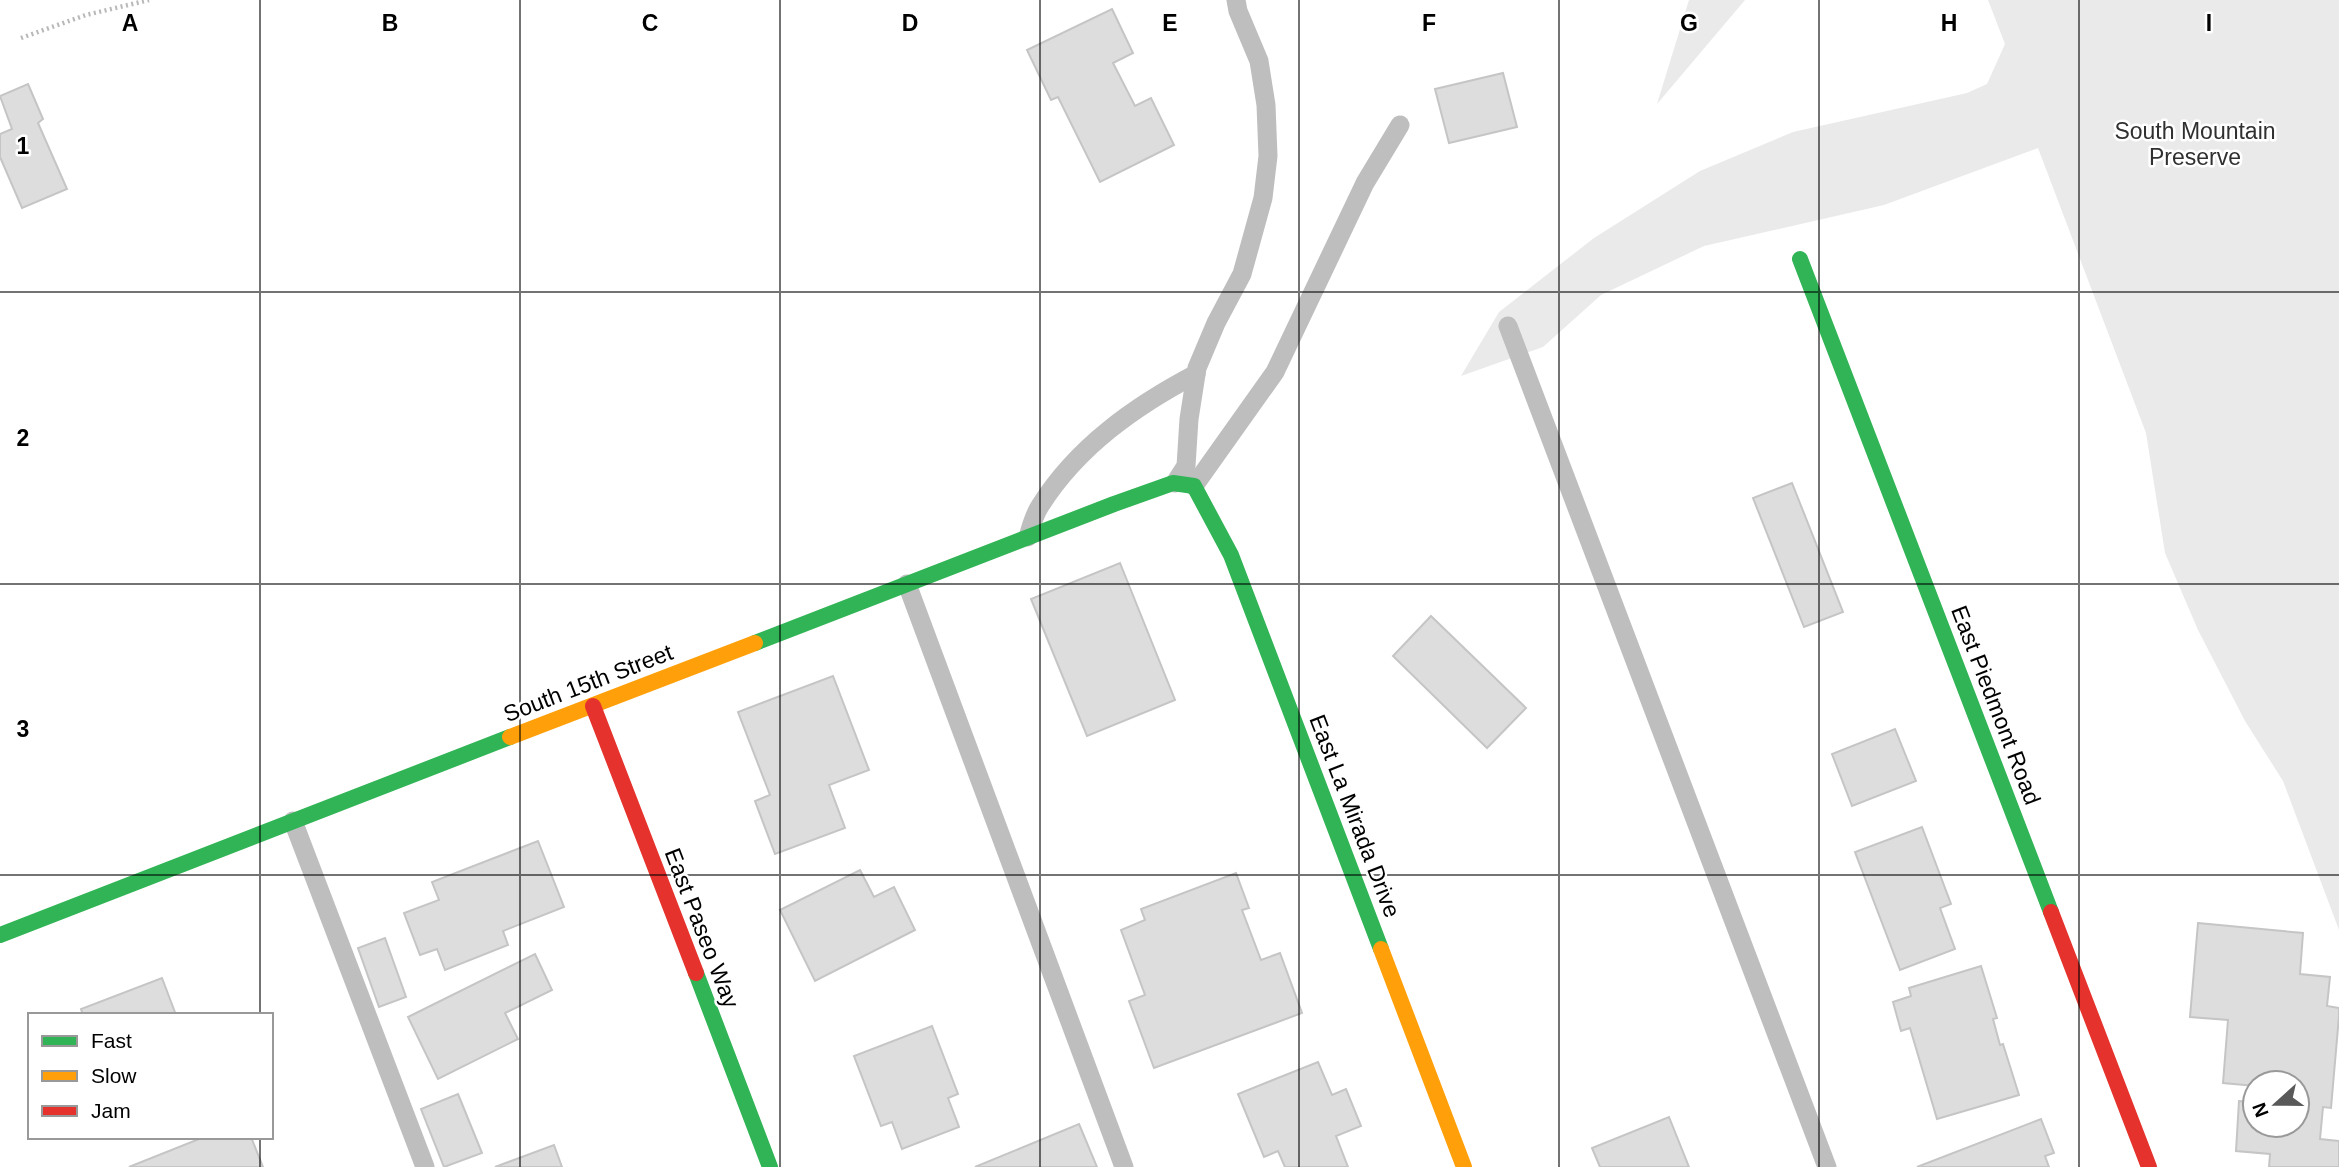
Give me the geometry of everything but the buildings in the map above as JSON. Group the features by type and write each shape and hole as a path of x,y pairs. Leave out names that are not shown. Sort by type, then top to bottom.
{"street":[{"name":"East Piedmont Road","path":"1800,259 2149,1167"},
{"name":"South 15th Street","path":"0,934 1027,538 1184,485"},
{"name":"East La Mirada Drive","path":"1184,485 1231,555 1464,1167"},
{"name":"East Paseo Way","path":"593,706 770,1167"}],"lane":[{"path":"1184,485 1189,419 1196,374 1216,323 1242,274 1263,198 1268,156 1266,105 1259,61 1236,0"},
{"path":"1184,485 1275,372 1365,183 1401,125"},
{"path":"1508,326 1827,1167"},
{"path":"1027,538 1039,508 1073,464 1099,437 1137,409 1196,374"},
{"path":"907,584 1124,1167"},
{"path":"293,821 425,1167"}],"path":[{"path":"21,38 86,15 149,0"}],"green space":[{"path":"1689,0 1745,0 1657,104"},
{"name":"South Mountain Preserve","path":"1988,0 2339,0 2339,930 2283,781 2245,721 2198,630 2165,553 2146,433 2038,148 1884,205 1704,246 1601,295 1543,347 1461,376 1499,312 1594,238 1700,171 1793,132 1967,93 1987,84 2005,44"}],"traffic: fast":[{"path":"1800,259 2051,912"},
{"path":"755,643 1114,504 1173,483 1194,486 1231,555 1381,949"},
{"path":"0,935 510,737"},
{"path":"696,973 770,1167"}],"traffic: slow":[{"path":"510,737 755,643"},
{"path":"1381,949 1464,1167"}],"traffic: jam":[{"path":"593,706 696,973"},
{"path":"2051,912 2149,1167"}]}
